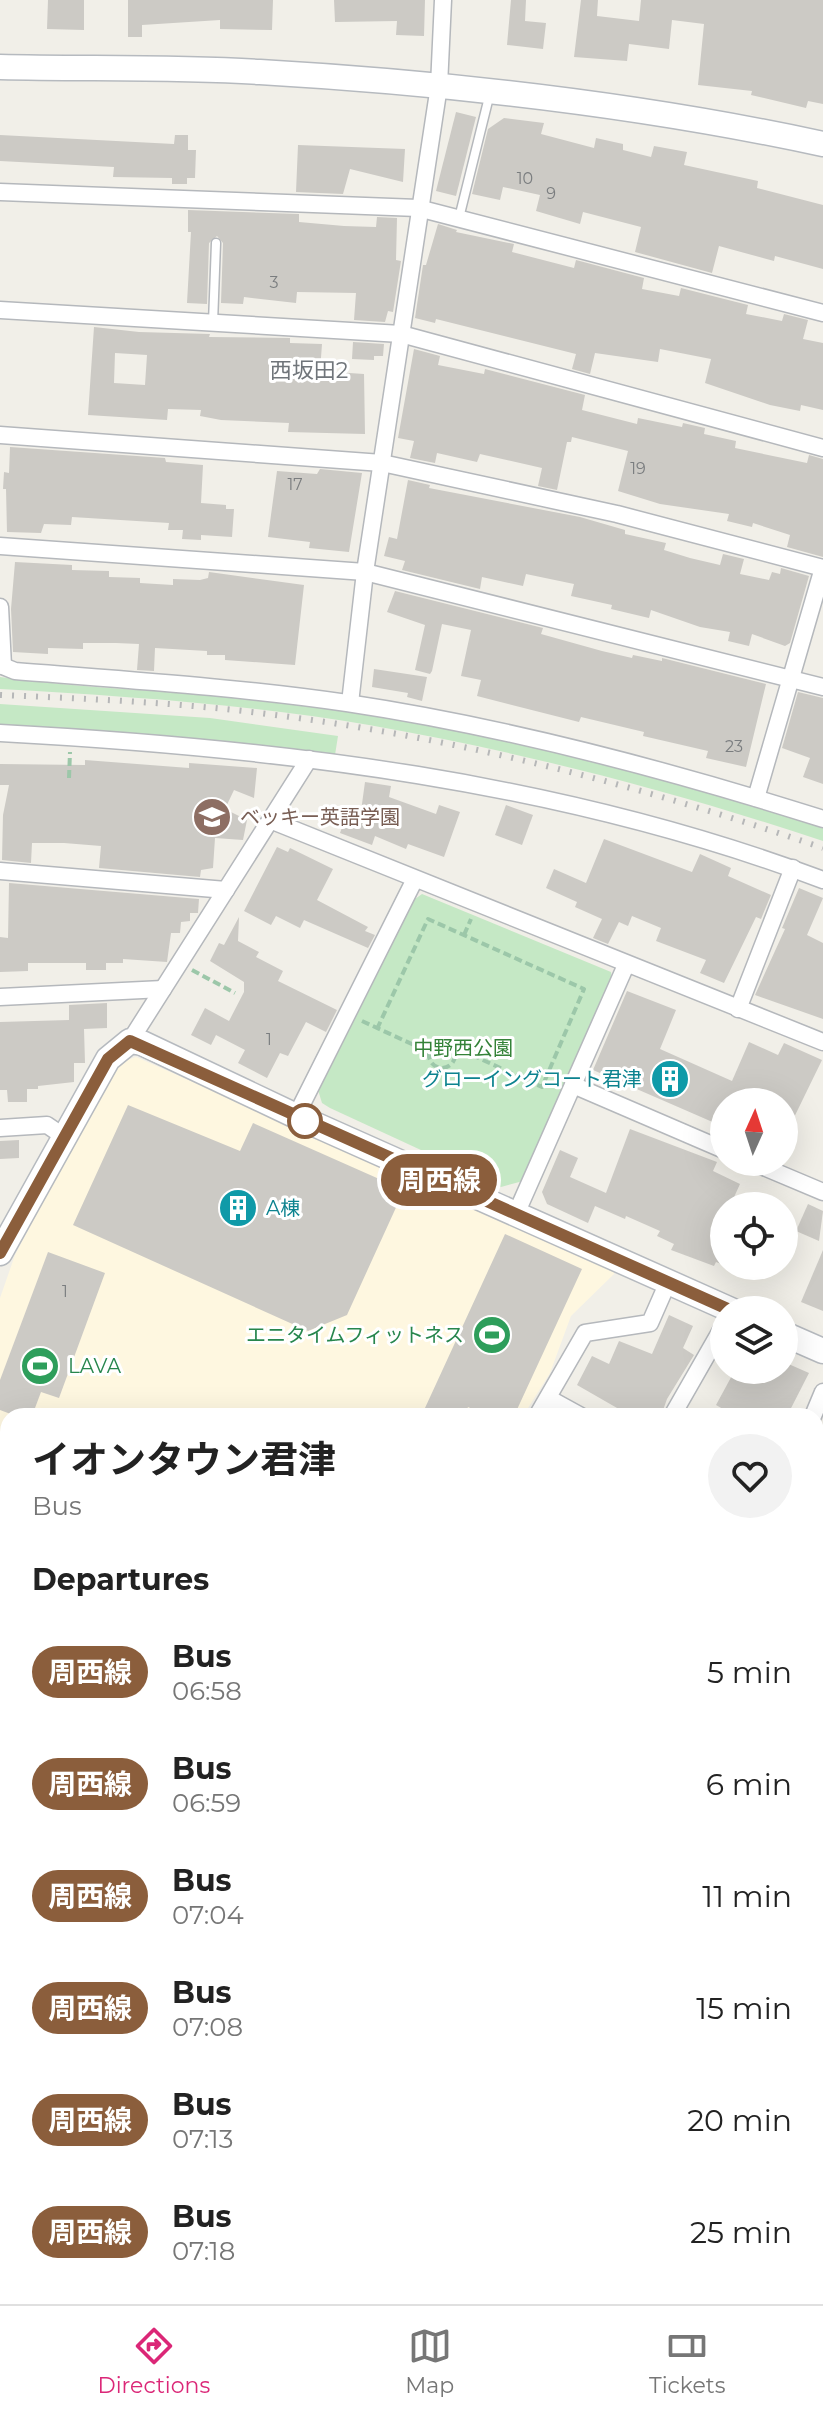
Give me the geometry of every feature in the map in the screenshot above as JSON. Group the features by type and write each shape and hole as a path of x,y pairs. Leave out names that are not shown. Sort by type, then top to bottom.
{"street":[{"path":"350,703 365,572 439,86 443,0"},
{"path":"0,67 258,72 439,86 612,106 823,144"},
{"path":"0,192 418,208 823,313"},
{"path":"0,310 401,334 823,448"},
{"path":"0,435 382,463 617,514 823,568 756,798"},
{"path":"0,546 365,572 823,687"},
{"path":"0,607 2,665 15,671 269,692 350,703 514,735 756,798 823,819"},
{"path":"0,733 309,759 482,784 680,832 823,880"},
{"path":"1,1256 108,1059 130,1041 309,759"},
{"path":"270,820 823,1042"},
{"path":"738,1009 793,868"},
{"path":"0,871 226,890"},
{"path":"296,1116 415,879"},
{"path":"516,1214 626,965"},
{"path":"0,997 163,989"},
{"path":"130,1041 710,1301"},
{"path":"573,1085 710,1144"},
{"path":"0,1128 47,1125 66,1138"},
{"path":"785,1176 823,1192"},
{"path":"543,1408 585,1333 650,1323 668,1282"},
{"path":"798,1340 823,1351"},
{"path":"677,1408 710,1350"},
{"path":"550,1399 566,1408"}],"lane":[{"path":"459,218 491,92"},
{"path":"213,323 216,243"}],"path":[{"path":"69,778 70,738"},
{"path":"464,935 474,913"},
{"path":"377,1029 428,919 584,989 542,1087 450,1045 437,1043 429,1052 430,1061 435,1067 448,1067 455,1056 450,1045"},
{"path":"180,963 235,993"},
{"path":"355,1018 429,1052"}],"shaded area":[{"path":"136,1057 613,1266 614,1274 571,1316 550,1373 528,1408 0,1408 0,1298 15,1255 116,1064"}],"green space":[{"path":"0,677 273,701 482,735 620,767 756,806 823,827 823,841 599,775 427,736 231,706 0,689"},
{"path":"0,704 210,718 338,736 335,755 94,730 0,724"},
{"name":"中野西公園","path":"422,894 611,972 612,979 523,1181 501,1187 322,1103 318,1090 415,899"}],"building":[{"path":"48,0 84,0 84,30 47,29"},
{"path":"128,0 273,0 272,30 220,29 220,20 142,25 142,37 128,37"},
{"path":"334,0 425,0 424,36 396,35 397,21 335,22"},
{"path":"511,0 526,0 525,21 546,23 543,49 507,45"},
{"path":"581,0 598,0 597,16 639,21 641,0 823,0 823,104 808,101 806,108 751,95 752,91 698,85 704,24 672,20 669,49 629,44 627,61 574,57"},
{"path":"456,112 476,117 456,196 436,191"},
{"path":"504,118 544,123 541,134 594,148 596,138 623,144 623,150 651,157 654,146 687,152 684,165 758,181 757,188 823,205 823,269 775,256 774,261 719,246 712,273 635,252 641,227 583,212 580,224 536,211 540,195 503,187 500,200 472,194 488,129"},
{"path":"0,135 174,144 175,135 188,135 188,150 196,150 195,178 187,178 187,184 172,184 172,178 113,177 114,167 0,161"},
{"path":"298,145 405,149 403,182 350,169 343,194 296,192"},
{"path":"188,210 299,214 299,222 344,226 376,227 377,217 397,218 396,260 401,261 393,312 388,311 385,322 354,320 356,293 297,292 296,303 244,297 243,304 221,303 223,243 217,236 209,243 207,304 187,303 191,232 188,232"},
{"path":"438,224 456,232 514,244 512,252 574,268 576,260 644,278 642,289 679,296 681,288 748,305 746,314 782,321 784,314 808,320 803,339 823,343 823,410 801,405 800,411 770,405 705,383 711,359 660,349 658,362 595,353 590,374 572,369 576,354 436,319 435,323 415,318 423,265 426,265"},
{"path":"94,327 210,334 209,337 290,338 290,343 322,344 320,371 364,374 365,434 288,432 289,423 221,420 200,416 201,410 168,409 167,420 88,415","holes":["115,353 147,355 145,385 114,383"]},
{"path":"353,342 384,344 383,356 374,356 374,360 352,359"},
{"path":"414,349 440,356 438,365 484,374 485,369 585,395 582,410 637,424 638,418 682,427 683,423 705,428 704,434 736,441 735,448 807,463 809,455 823,459 823,557 787,547 790,535 753,523 752,527 727,521 729,514 660,504 618,491 628,451 572,437 571,442 567,442 557,490 538,486 542,468 480,454 477,462 437,453 435,463 410,458 414,441 398,438"},
{"path":"10,447 165,458 166,462 203,465 201,503 226,505 226,509 234,509 232,537 201,535 201,540 182,539 183,530 168,530 169,523 72,517 71,525 44,524 41,533 7,532 6,489 3,489 4,472 9,473"},
{"path":"320,469 362,473 349,552 309,548 310,542 268,537 277,471 317,474"},
{"path":"408,480 430,485 429,488 580,517 625,530 625,534 666,543 664,550 690,558 720,565 723,554 744,559 740,574 769,580 772,572 780,574 781,568 809,576 790,643 785,646 752,634 749,646 728,641 730,632 700,627 651,610 649,618 611,609 612,605 571,596 574,584 526,574 523,586 482,577 480,589 402,570 405,561 384,556 389,537 397,539"},
{"path":"15,562 72,565 72,570 109,571 109,577 140,578 140,583 173,585 173,579 200,580 208,578 209,572 304,585 295,665 225,660 225,655 207,655 207,651 155,648 154,671 137,670 139,644 83,643 83,649 48,648 48,654 13,652 11,609"},
{"path":"395,591 543,628 541,634 602,651 632,658 633,655 662,661 662,658 766,684 746,767 706,758 708,751 643,736 644,732 581,717 579,722 477,696 481,680 461,676 471,630 442,624 432,671 430,674 415,670 425,625 387,612"},
{"path":"374,669 427,677 422,701 407,697 408,693 372,687"},
{"path":"798,692 823,698 823,784 803,777 810,758 782,748"},
{"path":"85,760 189,768 189,763 257,768 254,798 234,790 225,809 247,820 243,840 215,838 213,868 201,870 200,877 99,868 101,846 32,843 31,863 2,860 3,815 9,785 0,785 0,764 85,765"},
{"path":"365,782 391,786 389,797 436,814 439,805 460,812 444,857 408,844 406,849 375,836 372,845 340,833 350,806 361,811"},
{"path":"506,805 533,815 522,845 495,835"},
{"path":"604,839 692,872 700,854 731,868 728,876 771,895 761,919 756,917 724,983 700,973 706,960 656,941 661,928 632,916 628,926 619,922 608,944 593,938 602,919 575,907 577,902 546,888 554,869 586,883"},
{"path":"277,847 288,852 290,848 333,869 317,900 368,927 365,931 375,935 368,948 304,920 300,928 276,916 271,925 244,911"},
{"path":"9,883 199,899 198,913 190,913 190,921 181,922 180,933 171,933 167,962 123,959 123,963 106,963 106,970 86,970 86,963 28,963 28,971 0,972 0,937 8,938"},
{"path":"799,888 823,898 807,935 823,943 823,1019 755,995 785,929 782,928"},
{"path":"239,917 238,941 259,952 256,957 283,971 278,981 337,1010 326,1032 306,1022 288,1056 280,1053 267,1078 238,1063 245,1050 216,1035 211,1045 191,1035 205,1008 229,1021 244,992 244,982 210,961 219,943 224,945"},
{"name":"グローイングコート君津","path":"627,991 676,1010 660,1049 732,1081 749,1042 778,1055 784,1043 822,1060 798,1109 798,1088 710,1088 710,1121 593,1070"},
{"path":"107,1003 107,1028 84,1029 85,1063 74,1063 74,1082 27,1089 27,1102 8,1102 7,1090 0,1090 0,1022 69,1020 69,1005"},
{"name":"A棟","path":"128,1105 240,1151 253,1123 404,1190 347,1315 308,1331 73,1225"},
{"path":"630,1129 710,1159 710,1176 723,1176 740,1184 736,1192 710,1192 710,1265 671,1250 674,1244 657,1236 660,1231 626,1216 625,1219 595,1206 588,1223 547,1204 542,1192 560,1150 578,1158 570,1177 606,1193"},
{"path":"19,1140 19,1158 0,1159 0,1141"},
{"path":"808,1204 823,1211 819,1241 798,1232"},
{"path":"505,1234 582,1269 518,1408 425,1408"},
{"path":"823,1250 823,1311 801,1302"},
{"path":"48,1252 105,1273 59,1398 41,1392 35,1408 0,1408 0,1380"},
{"path":"669,1315 693,1326 683,1348 694,1355 664,1408 617,1408 577,1385 592,1356 609,1364 619,1341 652,1354"},
{"path":"798,1368 809,1373 791,1408 721,1408 716,1405 727,1384 798,1384"}],"railway":[{"path":"0,695 212,708 420,738 624,786 823,848"}],"bus line":[{"name":"周西線","path":"0,1253 3,1253 108,1059 120,1046 130,1041 142,1043 296,1116 710,1301"}],"place":[{"name":"ベッキー英語学園","path":"212,817"},
{"name":"グローイングコート君津","path":"670,1079"},
{"name":"A棟","path":"238,1208"},
{"name":"エニタイムフィットネス","path":"492,1335"},
{"name":"LAVA","path":"40,1366"}],"district":[{"name":"西坂田2","path":"309,370"}]}
